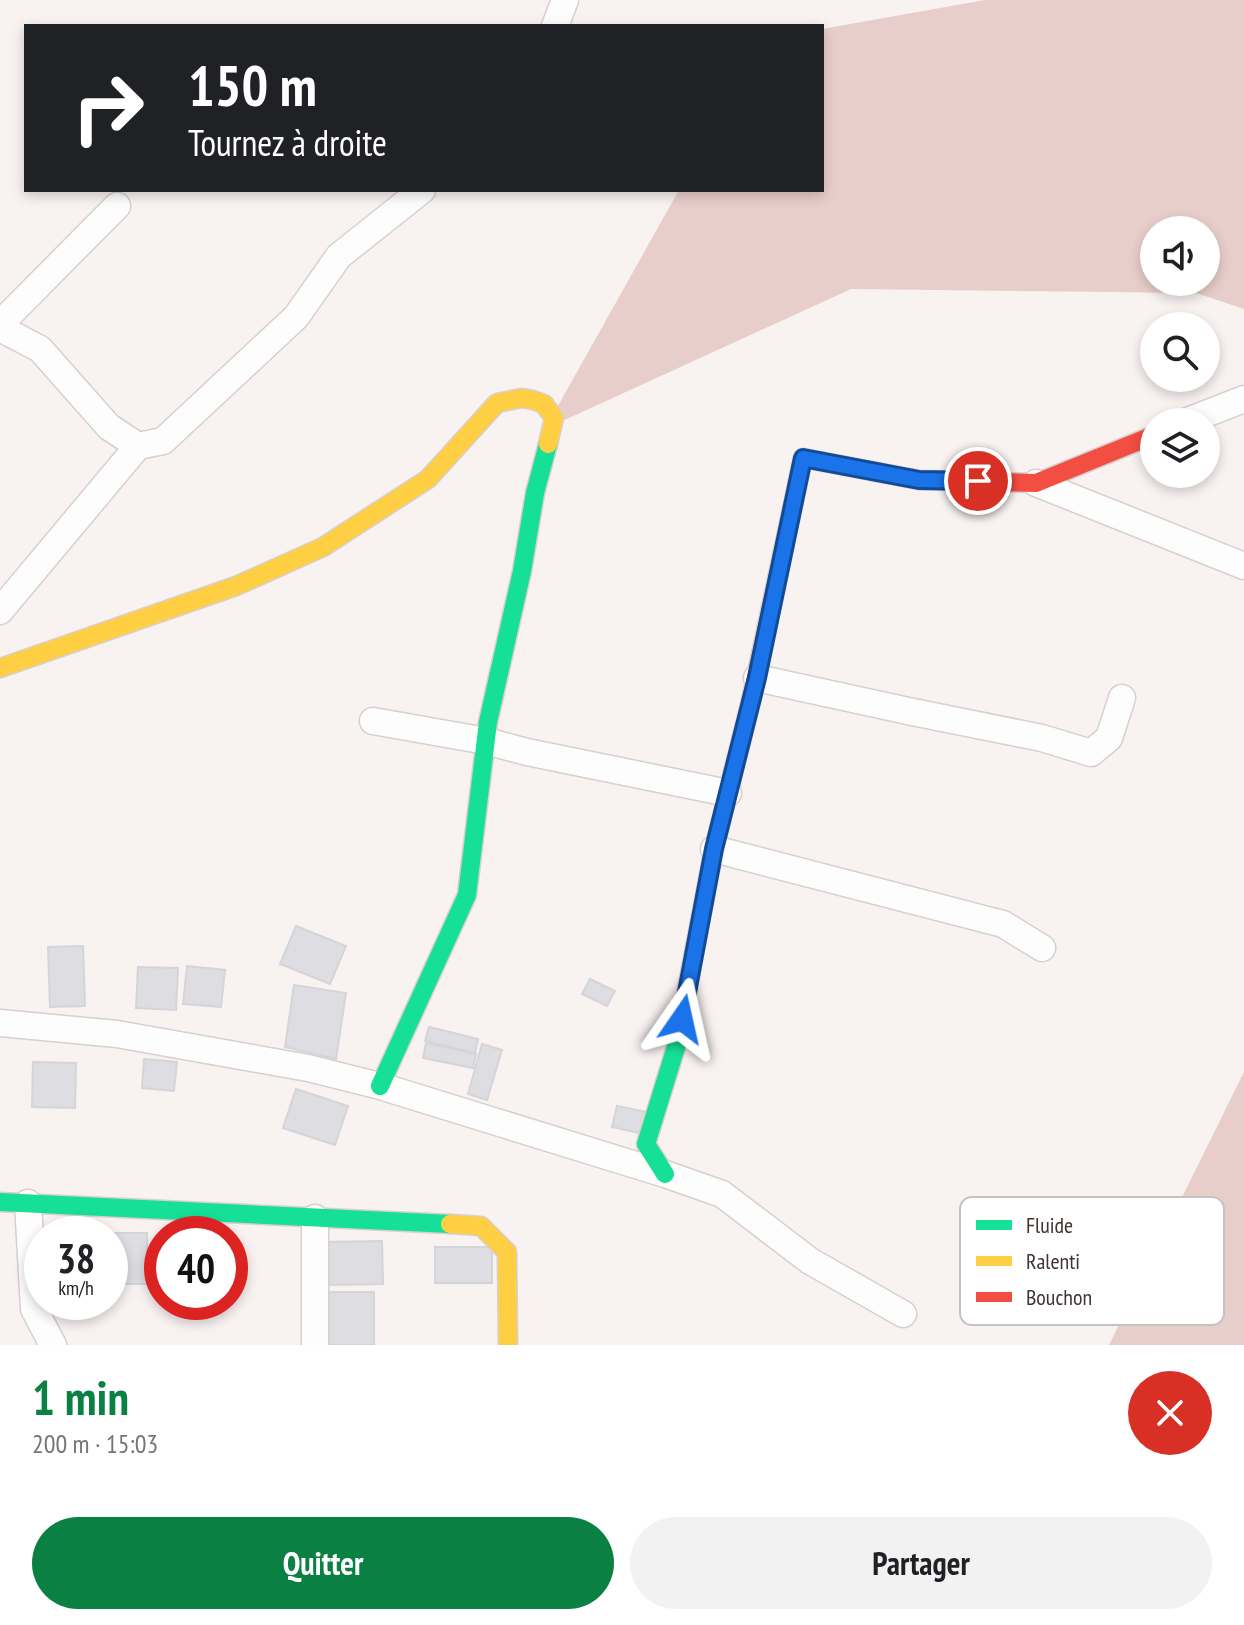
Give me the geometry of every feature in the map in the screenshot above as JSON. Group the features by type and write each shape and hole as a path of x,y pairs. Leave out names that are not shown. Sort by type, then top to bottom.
{"street":[{"path":"556,24 565,0"},
{"path":"0,611 138,446 163,441 296,317 339,256 419,192"},
{"path":"117,206 0,326 40,349 109,427 138,446"},
{"path":"0,668 236,586 323,547 428,479 497,403 522,398 544,404 554,418 535,493 522,571 488,722 467,895 380,1086"},
{"path":"1220,408 1244,399"},
{"path":"1036,483 1140,441"},
{"path":"665,1174 646,1144 676,1047 714,849 757,678 803,458 919,480 1036,483 1244,566"},
{"path":"757,678 1042,738 1091,753 1109,738 1122,698"},
{"path":"373,721 486,741 728,793"},
{"path":"714,849 1003,924 1042,948"},
{"path":"0,1023 117,1034 308,1068 380,1086 665,1174 722,1194 810,1261 903,1314"},
{"path":"0,1202 481,1226 507,1252 508,1345"},
{"path":"28,1203 34,1309 53,1345"},
{"path":"315,1218 315,1345"}],"shaded area":[{"path":"985,0 1244,0 1244,309 1205,296 1220,296 1220,216 1140,216 1140,292 851,289 545,429 678,192 824,192 824,29"},
{"path":"1244,1072 1244,1345 1109,1345 1119,1325 1224,1325 1224,1197 1182,1197"}],"building":[{"path":"296,926 346,946 330,984 280,964"},
{"path":"83,946 85,1006 50,1007 48,947"},
{"path":"187,966 225,970 221,1007 183,1004"},
{"path":"138,967 178,968 176,1010 136,1008"},
{"path":"590,979 615,991 607,1006 582,994"},
{"path":"294,985 346,993 336,1059 285,1047"},
{"path":"429,1027 478,1039 475,1053 425,1041"},
{"path":"426,1043 476,1054 473,1068 423,1058"},
{"path":"482,1044 502,1050 487,1100 468,1094"},
{"path":"144,1059 177,1062 174,1091 142,1088"},
{"path":"33,1062 76,1063 75,1108 32,1107"},
{"path":"296,1089 348,1106 335,1145 283,1128"},
{"path":"617,1106 652,1113 648,1135 612,1127"},
{"path":"128,1233 144,1233 144,1284 128,1284"},
{"path":"382,1241 383,1284 324,1285 323,1242"},
{"path":"435,1247 492,1247 492,1283 435,1283"},
{"path":"326,1292 374,1292 374,1345 325,1345"}],"traffic: fast":[{"path":"380,1086 467,895 488,722 548,444"},
{"path":"665,1174 646,1144 676,1047 714,849 751,701"},
{"path":"0,1202 450,1224"}],"traffic: slow":[{"path":"0,668 236,586 323,547 428,479 497,403 522,398 544,404 554,418 548,444"},
{"path":"450,1224 481,1226 507,1252 508,1345"}],"traffic: jam":[{"path":"751,701 803,458 919,480 1036,483 1140,441"}],"route":[{"path":"682,1019 714,849 757,678 803,458 919,480 978,481"}]}
